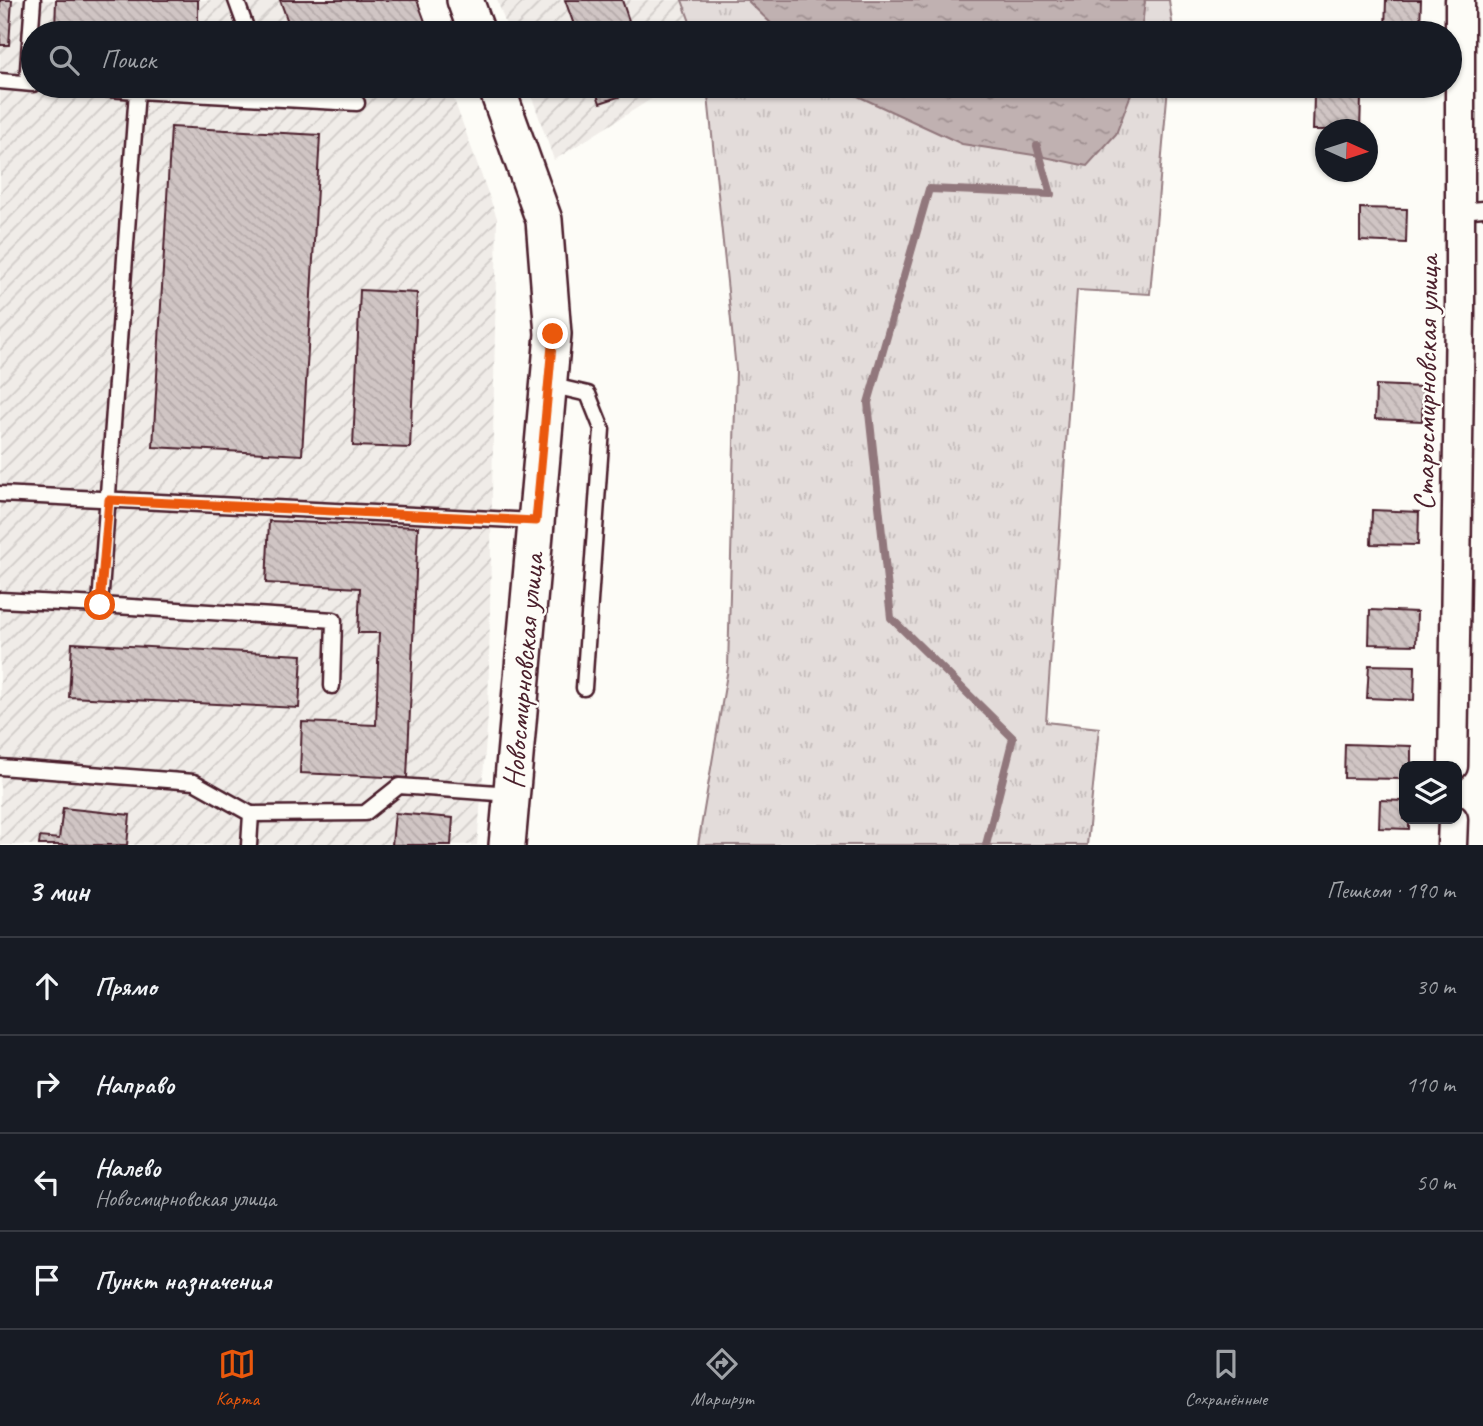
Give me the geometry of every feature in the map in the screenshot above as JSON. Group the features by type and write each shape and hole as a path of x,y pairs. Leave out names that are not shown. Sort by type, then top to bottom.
{"street":[{"path":"465,0 473,21"},
{"name":"Старосмирновская улица","path":"1460,0 1461,21"},
{"name":"Старосмирновская улица","path":"1453,761 1472,210 1462,35"},
{"name":"Новосмирновская улица","path":"500,98 544,220 553,334 508,845"},
{"path":"1452,845 1453,824"}],"lane":[{"path":"32,21 33,0"},
{"path":"236,0 244,21"},
{"path":"0,81 21,82"},
{"path":"100,605 137,98"},
{"path":"316,98 356,103"},
{"path":"549,384 588,394 602,429 584,688"},
{"path":"0,494 536,521"},
{"path":"0,600 334,620 332,686"},
{"path":"0,767 194,782 251,814 365,813 399,786 512,794"},
{"path":"249,845 251,814"}],"shaded area":[{"path":"0,0 418,0 426,21 21,21 21,98 453,98 497,218 488,717 477,845 0,845"},
{"path":"497,0 682,0 690,21 505,21"},
{"path":"532,98 653,98 554,160"}],"green space":[{"path":"682,0 1169,0 1172,21 690,21"},
{"path":"708,98 1167,98 1150,294 1077,290 1046,722 1099,728 1087,845 698,845 728,668 736,370"}],"water":[{"path":"747,0 1145,2 1143,21 769,21"},
{"path":"862,98 1130,98 1116,134 1087,166 962,144"}],"building":[{"path":"0,0 12,0 9,45 0,45"},
{"path":"56,0 198,0 198,21 55,21"},
{"path":"280,0 417,0 425,21 288,21"},
{"path":"565,0 622,0 629,21 573,21"},
{"path":"1386,0 1421,0 1420,21 1385,21"},
{"path":"598,98 615,98 600,103"},
{"path":"1314,98 1361,98 1360,119 1315,119 1315,130"},
{"path":"171,127 320,135 302,455 153,447"},
{"path":"1360,208 1407,209 1406,243 1360,241"},
{"path":"360,290 417,293 410,448 353,446"},
{"path":"1376,385 1423,387 1422,421 1375,419"},
{"path":"1372,510 1419,512 1418,545 1371,544"},
{"path":"269,521 418,527 407,778 300,773 302,722 376,725 379,633 358,633 360,588 266,583"},
{"path":"1370,610 1417,612 1416,645 1369,644"},
{"path":"72,643 302,655 299,708 69,697"},
{"path":"1369,665 1415,666 1414,700 1367,698"},
{"path":"1345,744 1411,746 1411,761 1399,761 1399,779 1344,778"},
{"path":"1380,800 1399,801 1399,824 1409,824 1409,829 1379,828"},
{"path":"63,808 130,815 127,845 39,845 40,837 59,839"},
{"path":"395,813 453,818 451,845 392,845"}],"waterway":[{"path":"986,845 1013,738 891,618 868,403 929,189 1051,194 1037,146"}],"route":[{"path":"100,605 109,500 536,521 553,334"}]}
